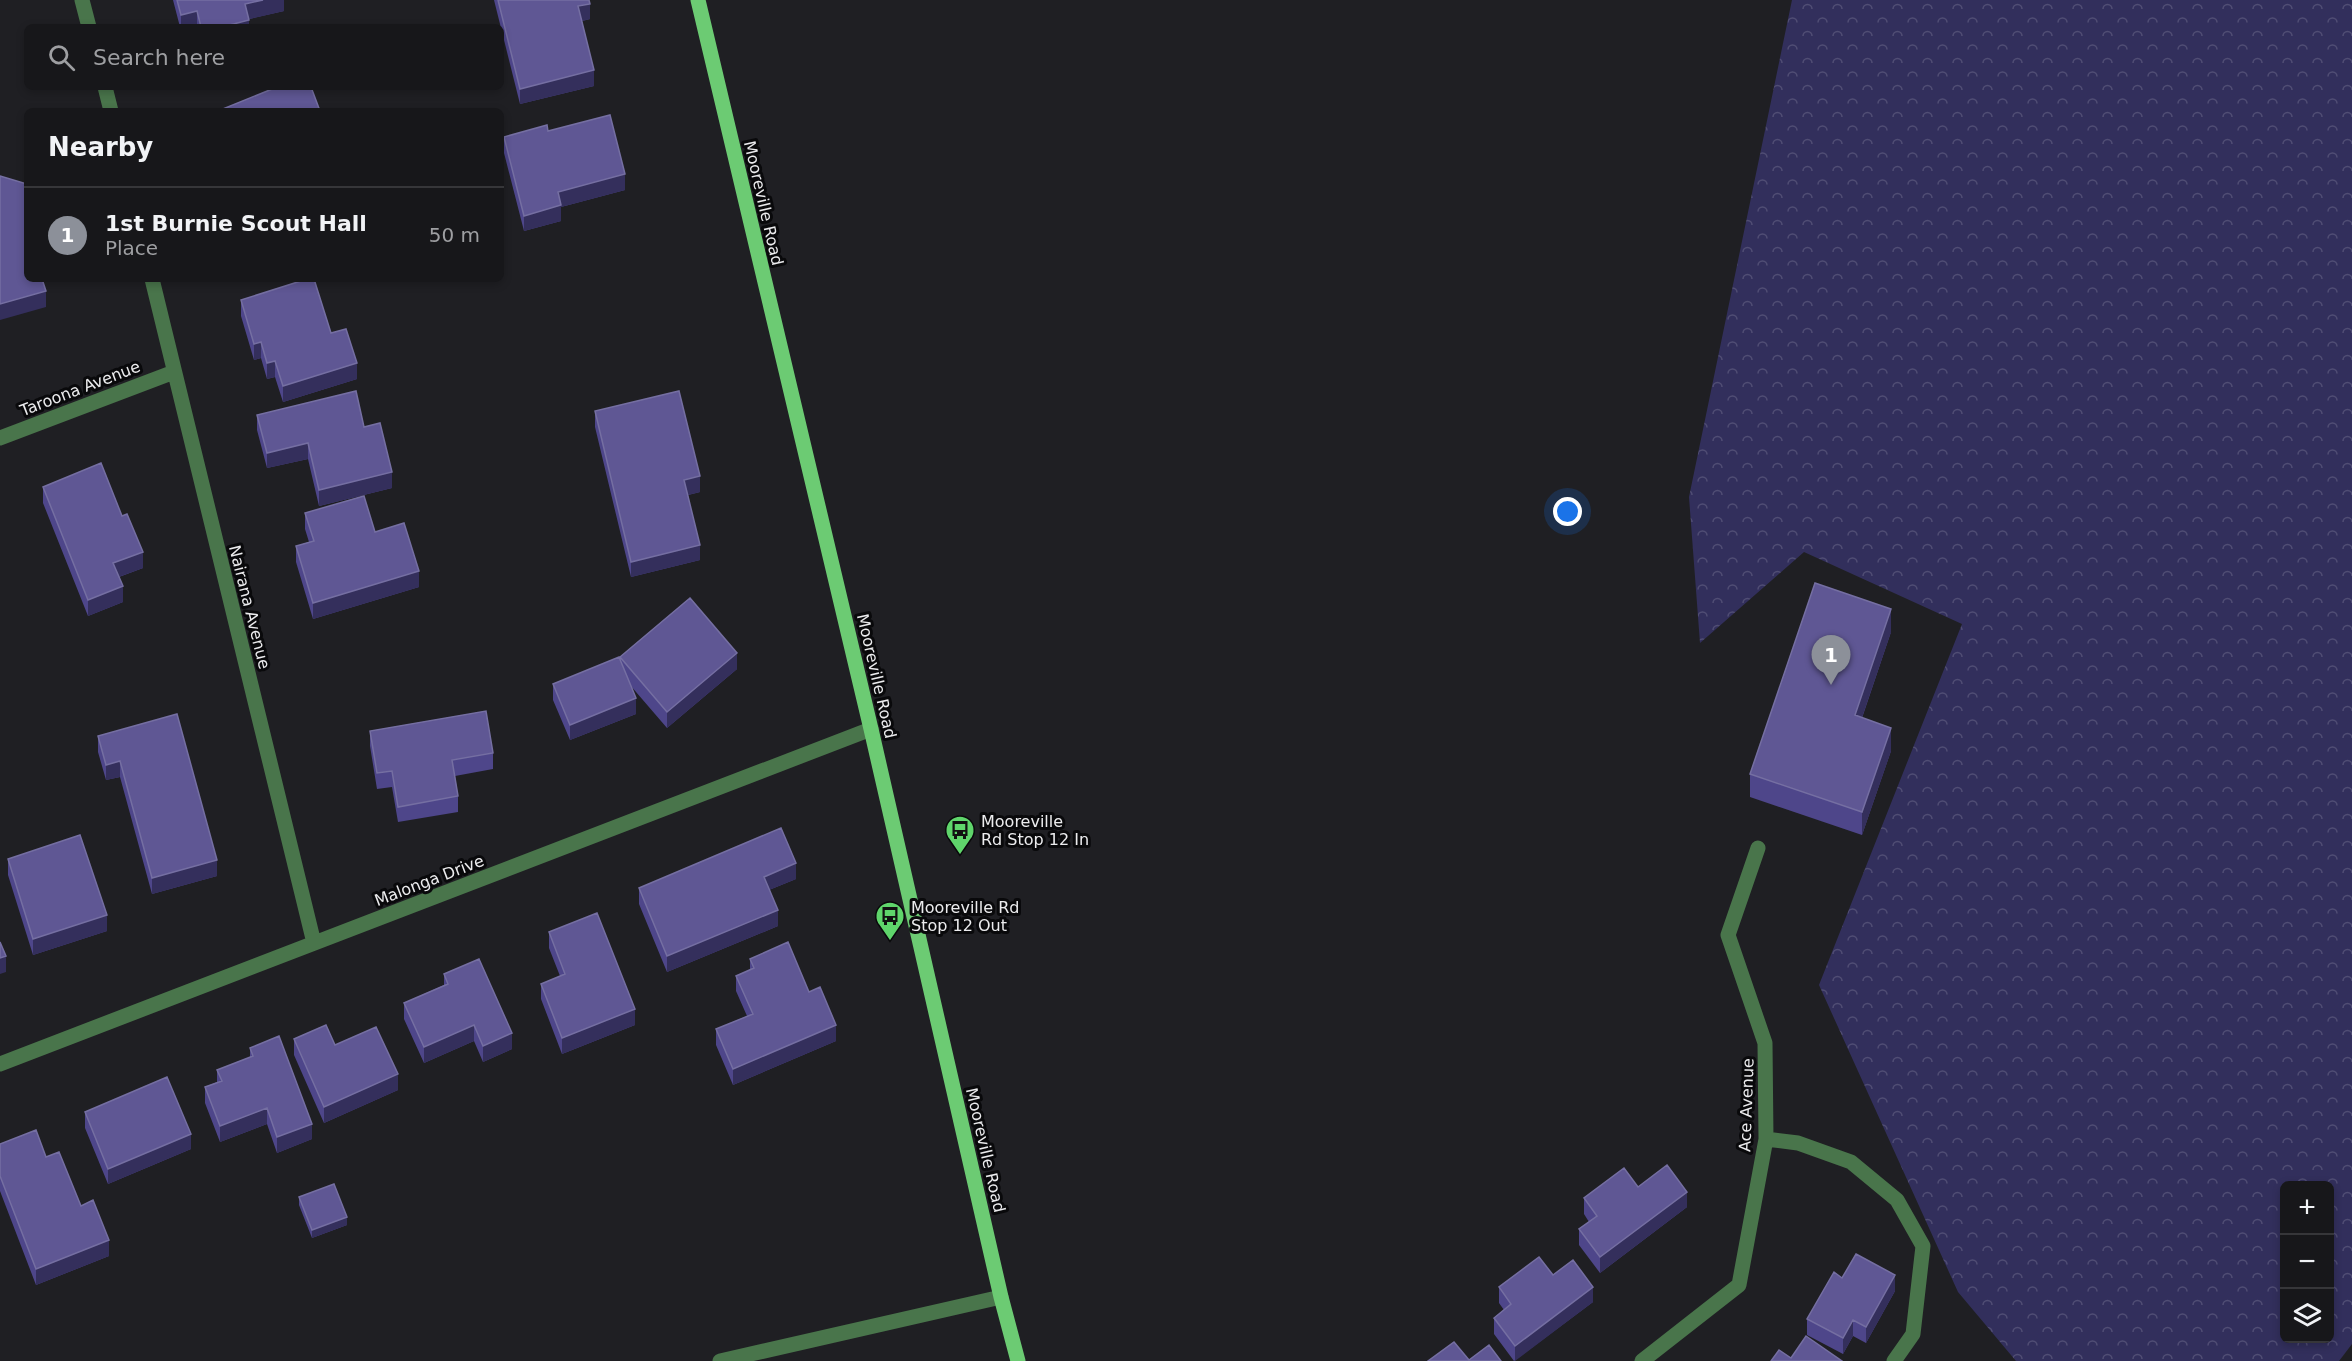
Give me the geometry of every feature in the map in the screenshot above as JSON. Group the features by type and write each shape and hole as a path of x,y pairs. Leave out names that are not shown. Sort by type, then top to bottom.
{"main road":[{"name":"Mooreville Road","path":"698,0 871,729 1001,1297 1018,1361"}],"street":[{"path":"82,0 88,24"},
{"path":"106,90 110,108"},
{"name":"Nairana Avenue","path":"153,282 314,943"},
{"name":"Taroona Avenue","path":"0,438 174,372"},
{"name":"Malonga Drive","path":"0,1064 871,729"},
{"name":"Ace Avenue","path":"1642,1361 1739,1285 1766,1139 1765,1042 1728,935 1758,848"},
{"path":"1766,1139 1798,1143 1851,1162 1898,1200 1923,1246 1913,1334 1894,1361"},
{"path":"720,1361 1001,1297"}],"green space":[{"path":"1792,0 2352,0 2352,1344 2339,1361 2016,1361 1958,1292 1819,985 1962,624 1804,552 1700,643 1689,497"}],"building":[{"path":"177,0 263,0 245,4 249,20 234,24 200,24 197,11 181,15"},
{"path":"498,0 589,0 590,4 578,6 594,70 520,89"},
{"path":"270,90 312,90 319,108 225,108"},
{"path":"610,115 625,174 558,192 561,205 524,216 504,137 547,125 548,131"},
{"path":"0,176 24,183 24,282 43,282 46,291 0,304"},
{"path":"298,282 315,282 331,333 346,329 357,363 283,386 275,361 267,363 261,342 254,344 241,300"},
{"path":"356,391 364,427 380,423 392,472 319,490 308,443 267,453 257,415"},
{"path":"679,391 700,476 684,480 700,545 631,562 595,411"},
{"path":"101,463 122,516 127,514 143,552 113,563 123,586 88,600 43,487"},
{"path":"364,496 375,532 404,523 419,571 313,603 296,546 314,541 305,513"},
{"path":"1815,583 1891,609 1855,715 1891,728 1862,812 1750,774"},
{"path":"690,598 737,653 667,712 620,657"},
{"path":"619,657 636,698 570,725 553,684"},
{"path":"486,711 493,753 452,760 458,796 398,807 392,771 377,773 370,731"},
{"path":"177,714 217,860 152,878 120,761 106,765 98,736"},
{"path":"781,828 796,863 764,877 778,910 667,956 639,888"},
{"path":"80,835 107,915 33,939 8,859"},
{"path":"597,913 635,1009 562,1038 541,984 565,974 549,932"},
{"path":"0,942 6,956 0,958"},
{"path":"788,942 809,992 820,987 836,1025 733,1069 716,1029 753,1014 736,976 754,968 750,959"},
{"path":"479,959 512,1033 483,1046 474,1025 424,1047 404,1003 448,984 444,974"},
{"path":"326,1025 335,1045 376,1027 398,1074 324,1107 294,1039"},
{"path":"279,1036 312,1124 277,1137 267,1108 220,1126 205,1087 222,1081 217,1070 253,1056 250,1048"},
{"path":"167,1077 191,1134 108,1169 85,1112"},
{"path":"36,1130 46,1157 59,1152 81,1206 93,1200 109,1240 36,1269 0,1176 0,1144"},
{"path":"1667,1165 1687,1192 1600,1257 1579,1229 1597,1216 1584,1198 1624,1168 1638,1187"},
{"path":"334,1184 347,1217 312,1230 299,1197"},
{"path":"1856,1254 1895,1275 1866,1327 1853,1320 1843,1338 1807,1319 1834,1272 1842,1278"},
{"path":"1539,1257 1553,1275 1573,1260 1593,1287 1515,1346 1494,1318 1511,1304 1499,1287"},
{"path":"1806,1336 1842,1361 1771,1361 1779,1350 1791,1358"},
{"path":"1454,1342 1469,1360 1489,1345 1501,1361 1428,1361"}],"place":[{"name":"1st Burnie Scout Hall","path":"1831,685"},
{"name":"Mooreville Rd Stop 12 In","path":"960,856"},
{"name":"Mooreville Rd Stop 12 Out","path":"890,942"}]}
